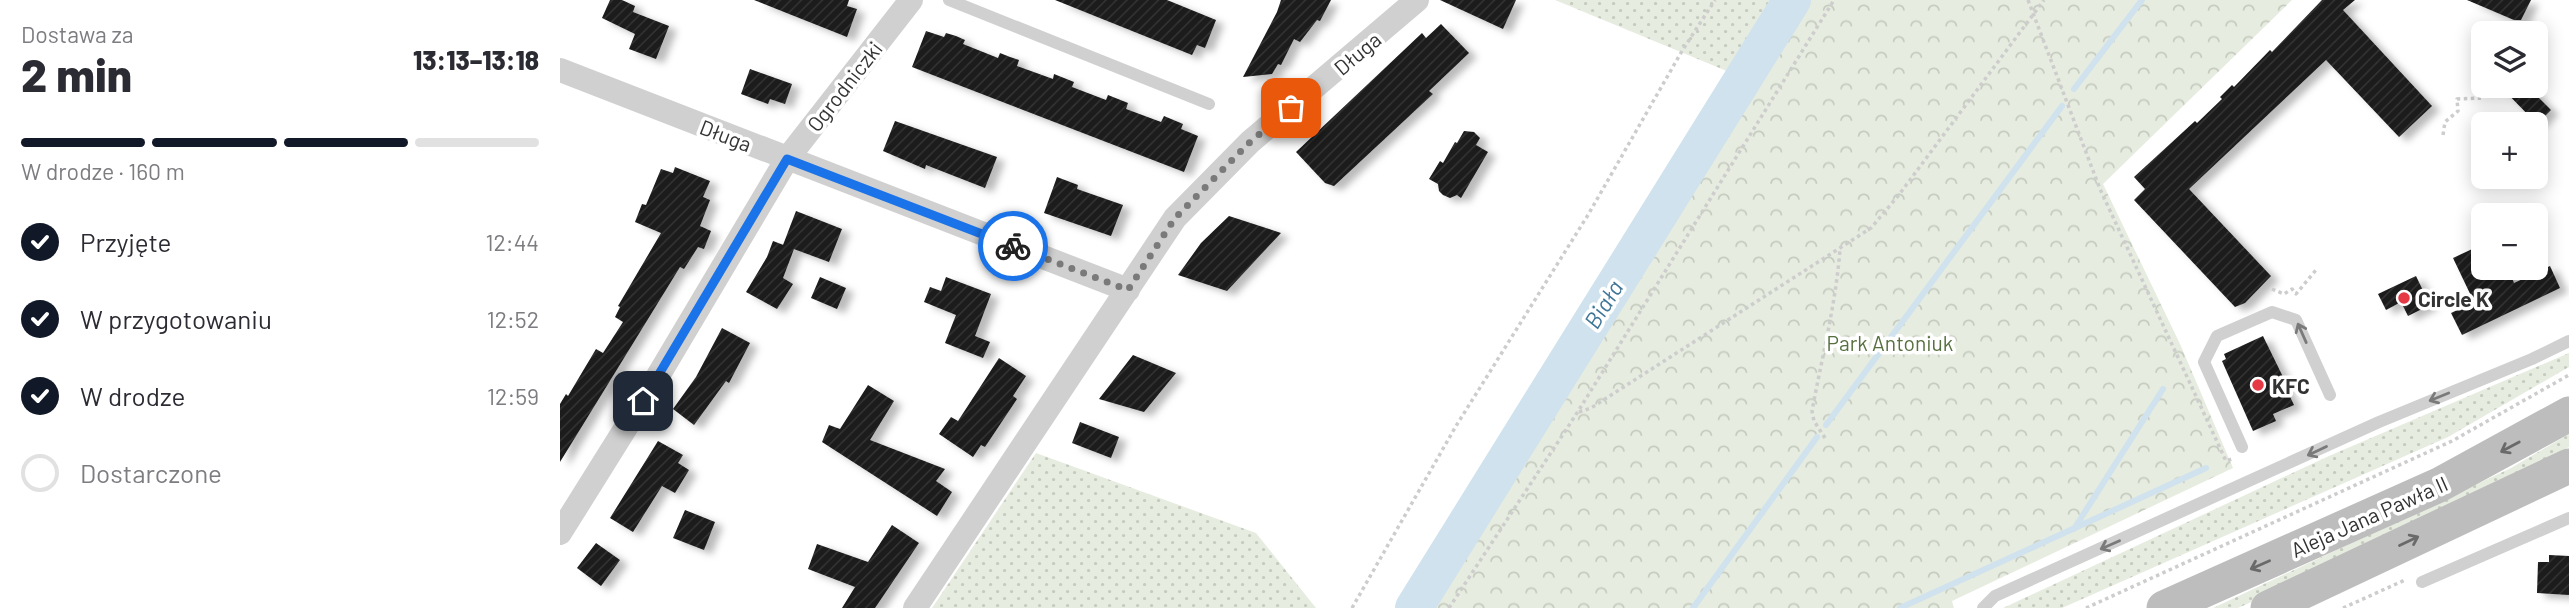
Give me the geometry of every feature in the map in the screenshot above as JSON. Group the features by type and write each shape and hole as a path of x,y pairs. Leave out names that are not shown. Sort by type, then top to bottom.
{"main road":[{"name":"Aleja Jana Pawła II","path":"2178,605 2439,485 2569,414"},
{"name":"Aleja Jana Pawła II","path":"2268,608 2569,466"}],"street":[{"name":"Ogrodniczki","path":"560,533 655,381 787,159 911,0"},
{"name":"Długa","path":"915,608 1175,218 1250,142 1417,0"},
{"name":"Długa","path":"560,70 1128,290"}],"lane":[{"path":"949,0 1209,104"},
{"path":"2239,452 2204,362 2217,336 2272,312 2297,320 2330,395"},
{"path":"1983,608 1995,596 2378,422 2532,359 2569,341"},
{"path":"2423,582 2569,518"}],"path":[{"path":"1352,608 1455,426 1588,215 1682,51 1715,0"},
{"path":"1449,608 1577,413 1835,0"},
{"path":"2028,0 2100,188 2226,461 2239,452"},
{"path":"1577,413 1591,408 1871,228 1884,215 2044,0"},
{"path":"2443,135 2445,122 2458,111 2458,99 2481,98"},
{"path":"1825,438 1814,421 1812,411 1838,281 1840,249"},
{"path":"2272,289 2284,294 2292,289 2296,294 2316,270"},
{"path":"2087,608 2452,441 2569,375"}],"green space":[{"path":"1555,0 1780,0 1734,74"},
{"name":"Park Antoniuk","path":"1793,0 2292,0 2103,184 2180,344 2233,468 1952,601 1954,608 1421,608"},
{"path":"2569,353 2569,367 2448,437 2062,608 2003,608 2329,456"},
{"path":"2569,434 2569,447 2447,512 2238,608 2213,608 2511,468"},
{"path":"1036,453 1256,533 1316,608 932,608"}],"building":[{"path":"610,0 622,0 635,6 633,12 669,26 656,59 629,49 635,34 602,18"},
{"path":"754,0 849,0 847,6 857,9 847,37"},
{"path":"1055,0 1167,0 1216,20 1205,48 1197,45 1192,55"},
{"path":"1281,0 1331,0 1320,21 1317,20 1300,42 1294,39 1281,65 1278,64 1272,74 1243,77 1277,12"},
{"path":"1440,0 1516,0 1503,29"},
{"path":"2322,0 2355,0 2343,10 2432,106 2399,137 2326,60 2189,189 2271,276 2245,303 2235,307 2134,200 2145,189 2134,177 2195,121 2197,123 2222,99 2220,97 2232,85 2234,87 2270,50 2272,52"},
{"path":"2467,0 2531,0 2521,20 2514,20"},
{"path":"1441,24 1469,53 1429,91 1433,94 1334,186 1325,183 1296,152 1422,33 1426,38"},
{"path":"926,31 944,37 946,33 956,36 965,40 963,44 998,58 1000,53 1019,60 1017,66 1053,79 1054,74 1074,82 1072,87 1106,100 1108,95 1128,103 1126,109 1161,122 1164,116 1183,124 1181,129 1198,136 1184,172 912,67"},
{"path":"750,69 792,84 785,104 770,99 768,104 741,94"},
{"path":"2512,98 2539,98 2551,110 2548,113 2525,112"},
{"path":"895,121 997,157 985,188 926,165 925,169 883,151"},
{"path":"1464,131 1474,132 1480,138 1476,145 1488,152 1461,198 1457,195 1450,198 1443,195 1438,184 1429,179"},
{"path":"675,167 710,181 703,197 710,200 700,226 711,231 704,249 698,247 684,269 680,267 560,462 560,404 566,394 568,396 596,349 603,353 623,322 615,317 620,307 618,306 661,233 635,222 642,204 646,205 661,169 673,173"},
{"path":"1057,177 1078,185 1077,189 1123,205 1111,236 1044,213"},
{"path":"796,211 842,229 829,262 783,245"},
{"path":"1229,216 1281,233 1227,291 1178,275 1201,243"},
{"path":"773,241 794,249 783,278 793,284 777,309 746,292 767,257"},
{"name":"Circle K","path":"2471,250 2471,280 2513,280 2514,283 2520,280 2548,280 2550,266 2560,288 2462,335 2451,313 2474,302 2453,258"},
{"name":"Circle K","path":"2416,276 2430,305 2408,316 2401,302 2386,310 2378,294"},
{"path":"820,277 846,288 837,309 811,298"},
{"path":"946,277 991,294 975,336 990,342 983,358 945,343 956,315 924,302 930,287 941,291"},
{"path":"722,328 750,343 729,383 726,381 694,425 673,409 696,377"},
{"name":"KFC","path":"2263,336 2294,405 2273,414 2276,421 2253,431 2222,361 2226,359 2224,354"},
{"path":"1133,355 1176,373 1144,412 1099,399"},
{"path":"999,358 1026,376 1013,396 1017,399 985,447 981,445 973,457 939,434 951,417 958,421"},
{"path":"868,385 894,401 870,440 945,469 936,481 952,492 937,516 822,442 829,425 840,429"},
{"path":"1080,422 1119,437 1111,458 1072,443"},
{"path":"658,441 683,455 678,463 689,470 675,493 662,486 633,532 610,518"},
{"path":"685,510 715,522 704,550 673,538"},
{"path":"892,525 919,543 875,608 842,608 855,587 808,569 817,544 868,562"},
{"path":"596,543 620,560 601,586 577,568"},
{"path":"2549,555 2569,556 2569,595 2537,593 2538,562 2549,562"}],"waterway":[{"name":"Biała","path":"1414,608 1792,0"},
{"path":"2074,89 2142,0"},
{"path":"1826,425 2062,106"},
{"path":"2074,529 2163,389"},
{"path":"1693,608 1817,437"},
{"path":"1900,608 2206,468"}],"way so far":[{"path":"1013,246 1128,290 1175,218 1214,176 1291,108"}],"place":[{"name":"Circle K","path":"2404,298"},
{"name":"KFC","path":"2258,385"}],"route":[{"path":"643,401 787,159 1013,246"}]}
